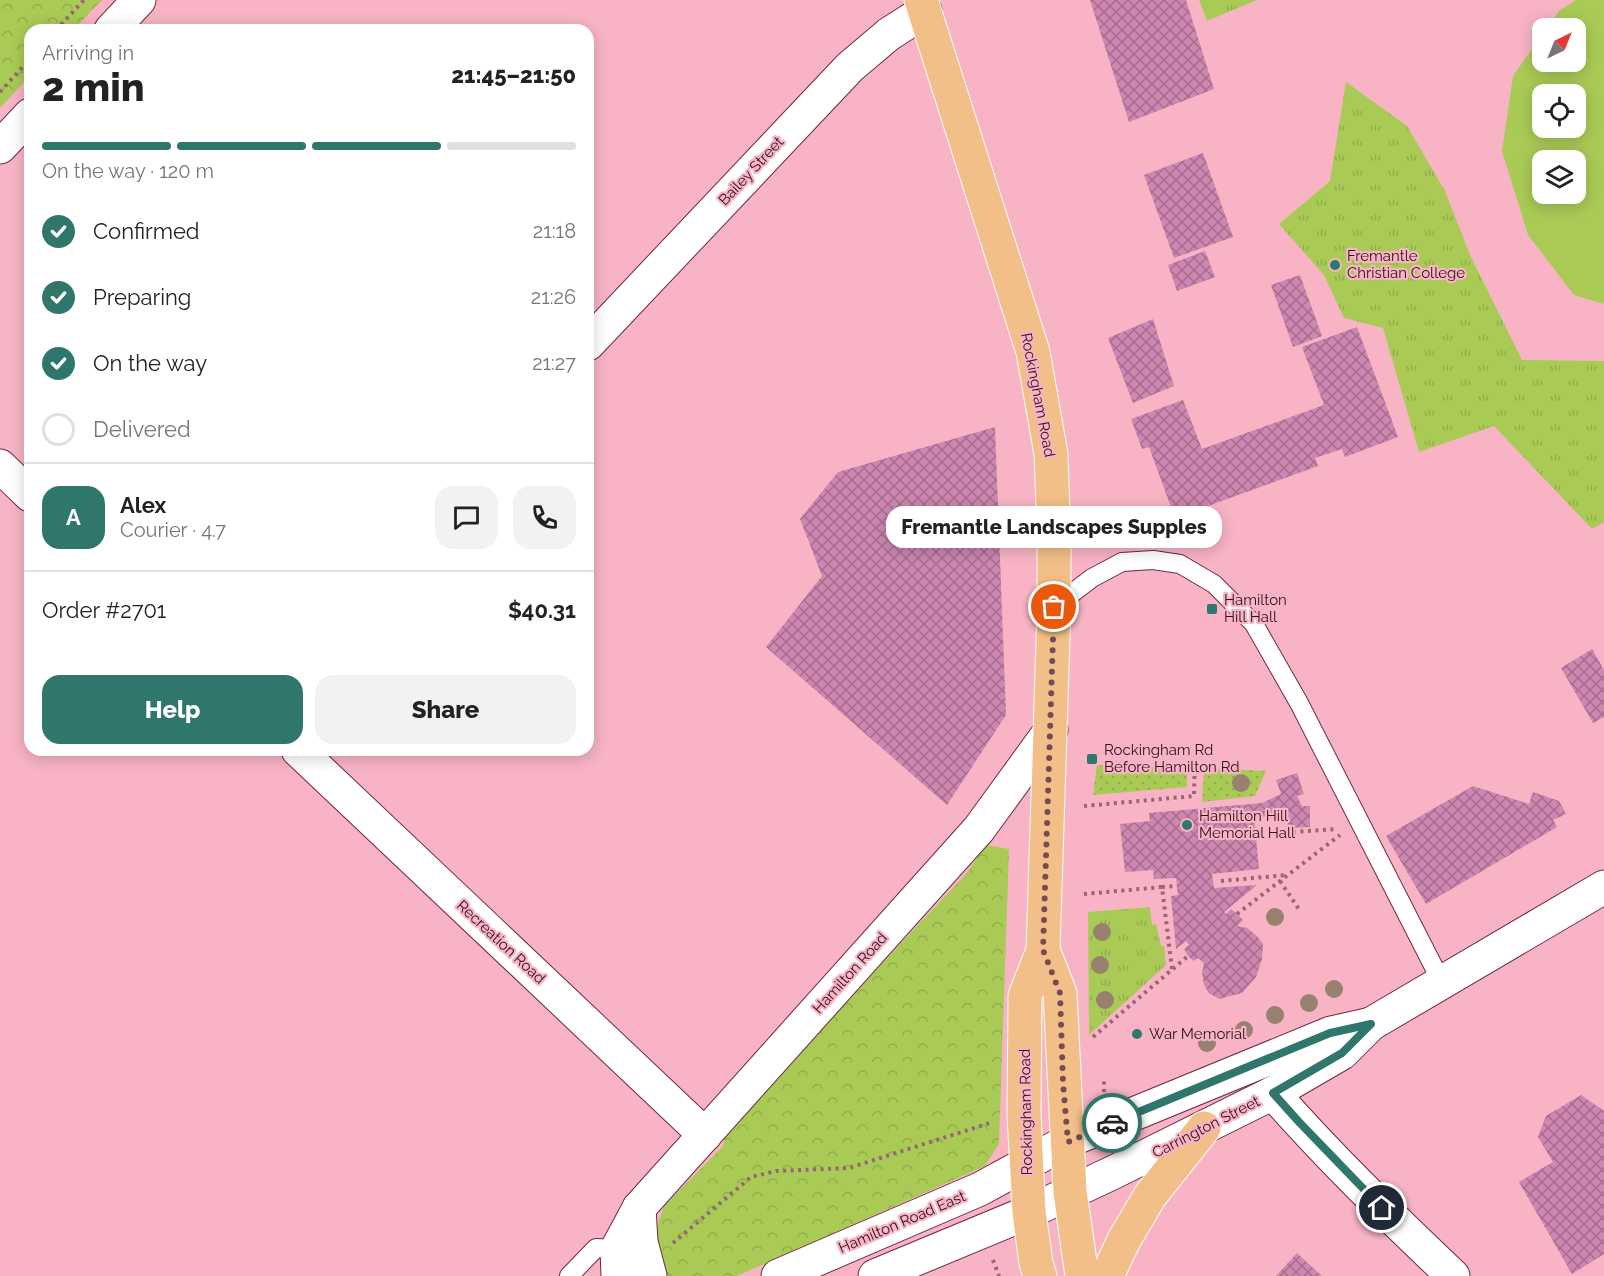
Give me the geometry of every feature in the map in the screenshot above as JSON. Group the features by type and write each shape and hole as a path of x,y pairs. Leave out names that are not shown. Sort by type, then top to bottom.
{"main road":[{"name":"Rockingham Road","path":"923,6 1033,352 1051,454 1054,607 1043,950 1025,996 1025,1164 1029,1212 1040,1276"},
{"name":"Rockingham Road","path":"1043,950 1060,993 1070,1192 1082,1276"},
{"path":"1107,1276 1124,1240 1150,1196 1204,1128"}],"street":[{"path":"117,24 139,0"},
{"name":"Bailey Street","path":"594,338 850,67 923,6"},
{"path":"0,147 24,121"},
{"path":"0,466 24,489"},
{"name":"Hamilton Road","path":"633,1267 639,1208 979,829 1051,730"},
{"name":"Recreation Road","path":"304,756 705,1135"},
{"name":"Carrington Street","path":"1029,1212 1273,1093 1342,1053 1371,1024 1604,887"},
{"name":"Carrington Street","path":"1025,1164 1068,1142 1330,1033 1371,1024"},
{"path":"1273,1093 1397,1223 1453,1276"},
{"name":"Hamilton Road East","path":"778,1276 980,1189 1025,1164"},
{"path":"875,1276 1029,1212"}],"lane":[{"path":"1054,607 1092,578 1122,562 1153,560 1180,564 1214,584 1254,624 1299,703 1441,981"},
{"path":"569,1276 596,1248 633,1267"}],"path":[{"path":"62,24 84,0"},
{"path":"0,92 24,66"},
{"path":"1084,806 1194,796 1195,756"},
{"path":"1237,914 1342,830 1293,832"},
{"path":"1221,881 1288,875"},
{"path":"1280,881 1300,911"},
{"path":"1084,894 1177,886"},
{"path":"1162,887 1173,970"},
{"path":"1091,1040 1188,956"},
{"path":"633,1267 751,1177 776,1170 849,1168 982,1124"}],"green space":[{"path":"0,0 102,0 79,24 24,24 24,82 0,108"},
{"path":"1199,0 1257,0 1207,21"},
{"path":"1576,0 1604,0 1604,304 1574,295 1528,235 1502,151 1513,76 1532,49 1532,72 1586,72 1586,18 1554,18 1560,10"},
{"path":"1346,82 1407,126 1445,191 1470,255 1522,360 1604,361 1604,522 1592,529 1494,426 1419,452 1383,328 1344,318 1324,275 1279,224 1330,181"},
{"path":"1097,765 1187,768 1187,787 1093,795"},
{"path":"1204,768 1266,771 1255,796 1202,802"},
{"path":"986,845 1009,849 999,1144 985,1166 737,1276 662,1276 653,1237 664,1206 723,1146 727,1128 966,874"},
{"path":"1150,907 1152,925 1156,924 1161,946 1164,946 1166,965 1089,1035 1088,912"}],"building":[{"path":"1090,0 1186,0 1214,89 1129,122"},
{"path":"1203,153 1233,237 1174,258 1144,175"},
{"path":"1205,251 1215,277 1177,291 1168,265"},
{"path":"1300,275 1322,336 1293,347 1271,285"},
{"path":"1153,319 1174,386 1133,403 1108,338"},
{"path":"1357,327 1398,437 1345,457 1342,449 1315,458 1318,466 1175,518 1149,447 1142,449 1131,419 1183,400 1202,449 1324,405 1302,347"},
{"path":"995,427 1006,715 947,805 766,647 822,576 800,519 838,472"},
{"path":"1592,649 1604,670 1604,717 1593,723 1561,668"},
{"path":"1297,773 1304,794 1297,796 1302,806 1310,806 1310,827 1288,828 1287,810 1270,819 1268,816 1254,818 1259,869 1212,874 1214,888 1257,885 1224,912 1226,914 1231,909 1243,920 1237,926 1247,928 1263,944 1262,959 1256,977 1242,993 1219,999 1209,993 1204,985 1202,973 1204,963 1198,958 1194,961 1188,956 1184,949 1189,945 1186,941 1176,949 1171,896 1178,895 1176,878 1154,879 1153,870 1125,872 1120,824 1150,821 1149,813 1262,803 1281,794 1276,780"},
{"path":"1473,786 1529,804 1533,792 1559,801 1566,814 1553,820 1557,827 1426,904 1386,836"},
{"path":"1581,1095 1604,1111 1604,1254 1572,1274 1519,1182 1553,1162 1538,1137 1546,1116"},
{"path":"1297,1253 1322,1276 1276,1276"}],"way so far":[{"path":"1054,607 1043,950 1060,993 1063,1083 1068,1142 1112,1123"}],"place":[{"name":"Fremantle Christian College","path":"1335,265"},
{"name":"Fremantle Landscapes Supples","path":"1054,607"},
{"name":"Hamilton Hill Hall","path":"1212,609"},
{"name":"Rockingham Rd Before Hamilton Rd","path":"1092,759"},
{"name":"Hamilton Hill Memorial Hall","path":"1187,825"},
{"name":"War Memorial","path":"1137,1034"}],"route":[{"path":"1112,1123 1330,1033 1371,1024 1342,1053 1273,1093 1382,1208"}]}
